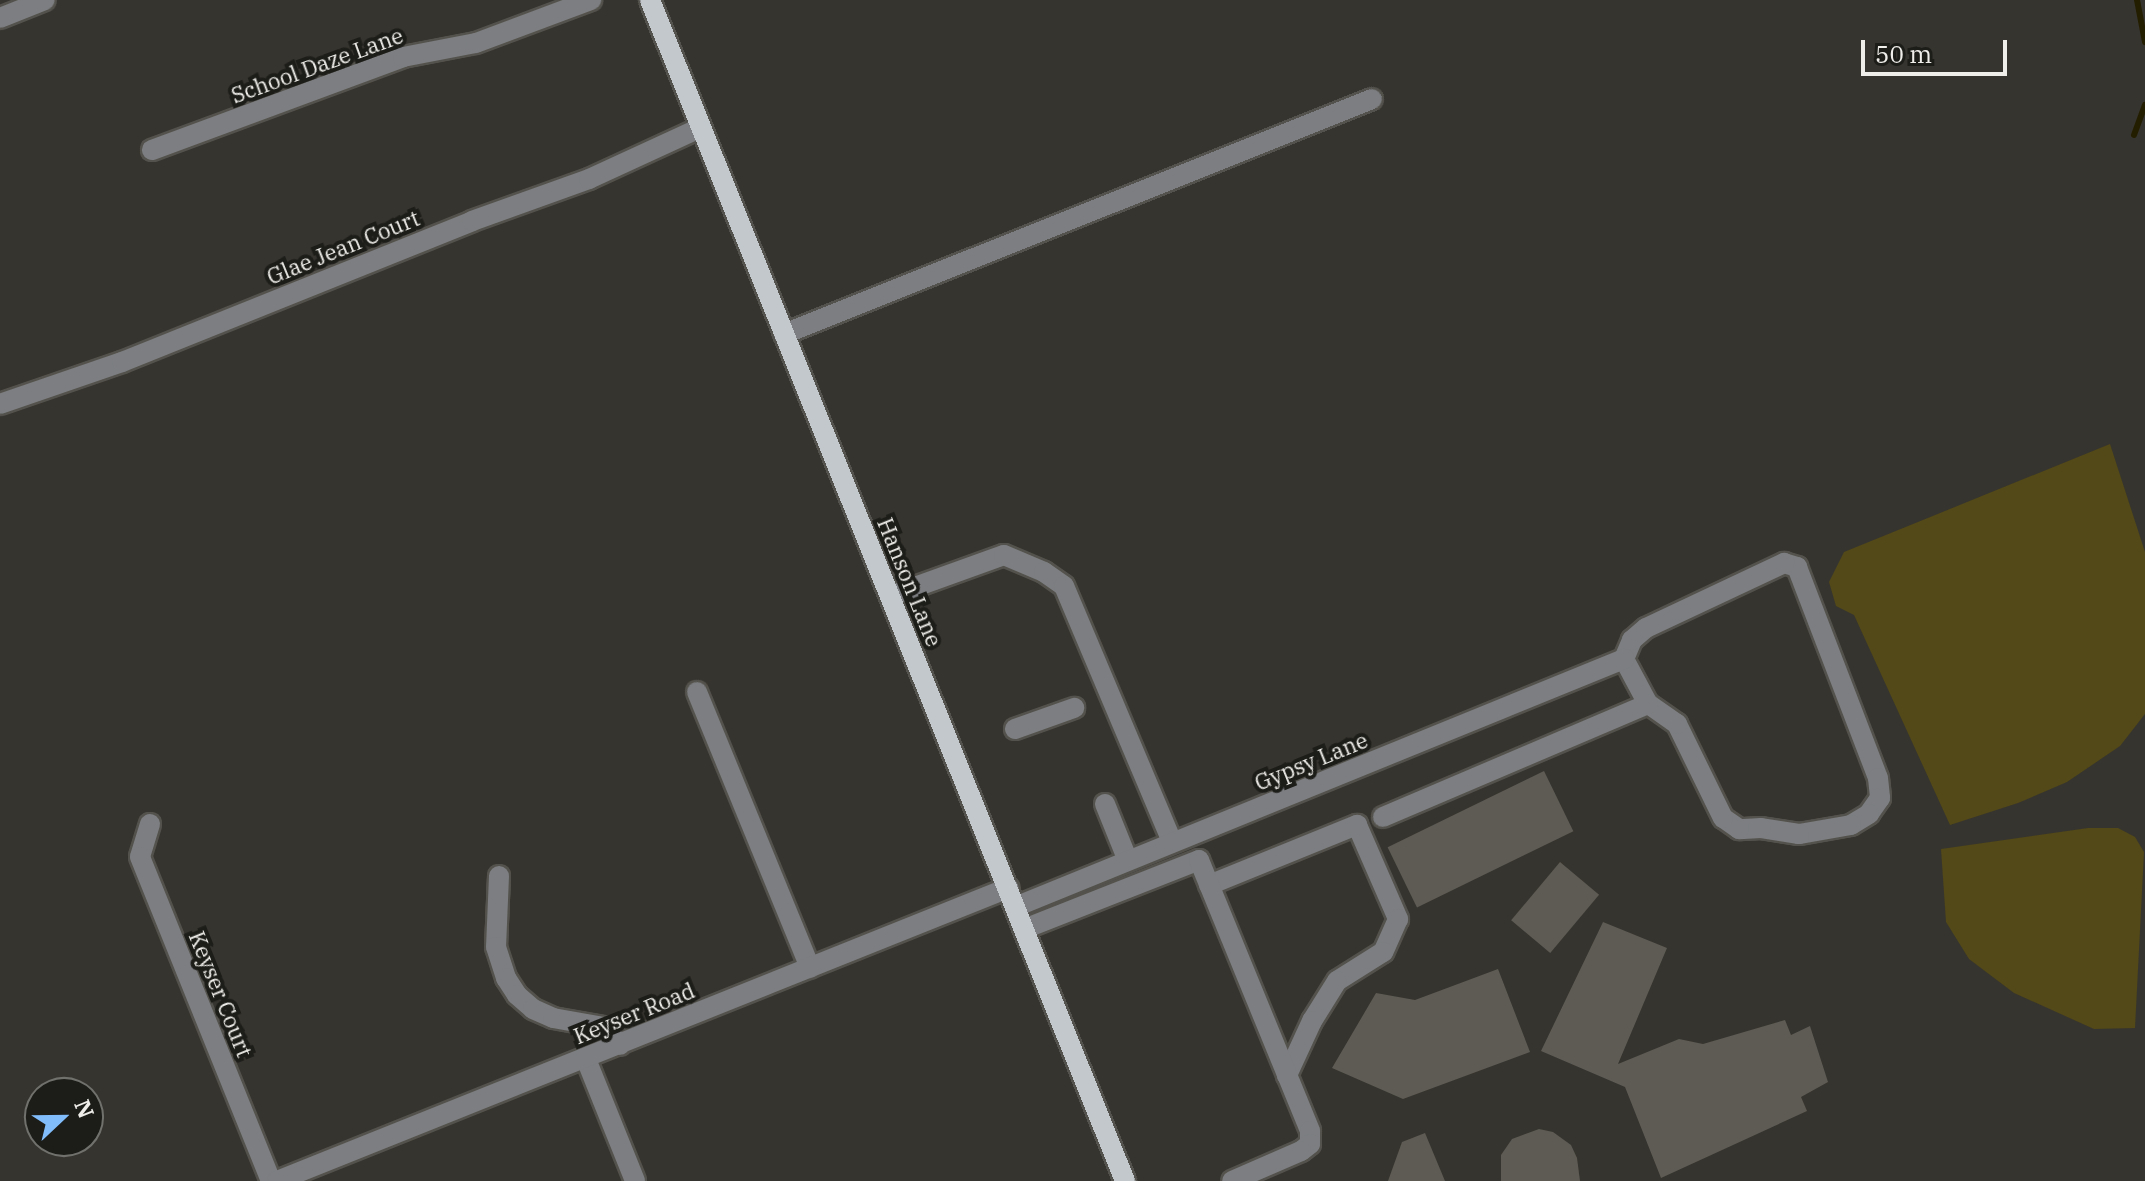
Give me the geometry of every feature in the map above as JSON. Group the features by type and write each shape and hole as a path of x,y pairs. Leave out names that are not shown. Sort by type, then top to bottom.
{"main road":[{"name":"Hanson Lane","path":"650,0 1012,898 1119,1179"}],"street":[{"path":"0,18 45,0"},
{"name":"School Daze Lane","path":"152,150 403,57 476,43 591,0"},
{"path":"784,334 1372,99"},
{"name":"Glae Jean Court","path":"0,404 122,362 472,221 589,179 700,128"},
{"path":"890,596 1004,555 1044,572 1064,586 1172,842"},
{"path":"1784,563 1797,567 1878,778 1880,798 1869,814 1851,825 1799,834 1761,828 1739,829 1723,818 1677,724 1648,704 1624,659 1632,640 1646,628 1771,567 1784,563"},
{"name":"Gypsy Lane","path":"1012,898 1128,861 1624,659"},
{"path":"697,692 810,968"},
{"path":"1383,817 1648,704"},
{"path":"1015,729 1074,708"},
{"path":"1105,804 1128,861"},
{"name":"Keyser Court","path":"150,824 140,857 274,1181"},
{"path":"1209,885 1357,825 1398,919 1383,952 1337,981 1312,1021 1287,1075"},
{"path":"1024,929 1199,860 1310,1131 1310,1144 1301,1151 1232,1181"},
{"path":"499,876 496,947 506,978 517,995 533,1009 553,1018 604,1027 620,1045"},
{"name":"Keyser Road","path":"274,1181 810,968 1012,898"},
{"path":"586,1059 635,1181"}],"shaded area":[{"path":"2110,444 2145,552 2145,714 2120,746 2067,782 2018,803 1950,825 1854,615 1836,606 1829,582 1844,552"},
{"path":"2088,828 2118,828 2135,837 2144,852 2135,1028 2094,1029 2014,993 1969,959 1946,922 1941,849"}],"building":[{"path":"1544,771 1573,831 1417,907 1388,847"},
{"path":"1560,862 1599,895 1550,953 1511,920"},
{"path":"1603,922 1667,948 1618,1064 1679,1039 1703,1044 1785,1020 1791,1035 1810,1026 1828,1082 1801,1097 1807,1111 1661,1178 1625,1087 1541,1051"},
{"path":"1498,969 1530,1052 1403,1099 1332,1068 1376,993 1415,1000"},
{"path":"1539,1129 1553,1132 1571,1145 1577,1158 1580,1181 1501,1181 1501,1155 1512,1139"},
{"path":"1425,1133 1445,1181 1388,1181 1402,1142"}],"waterway":[{"path":"2137,0 2145,42"},
{"path":"2134,135 2145,105"}]}
